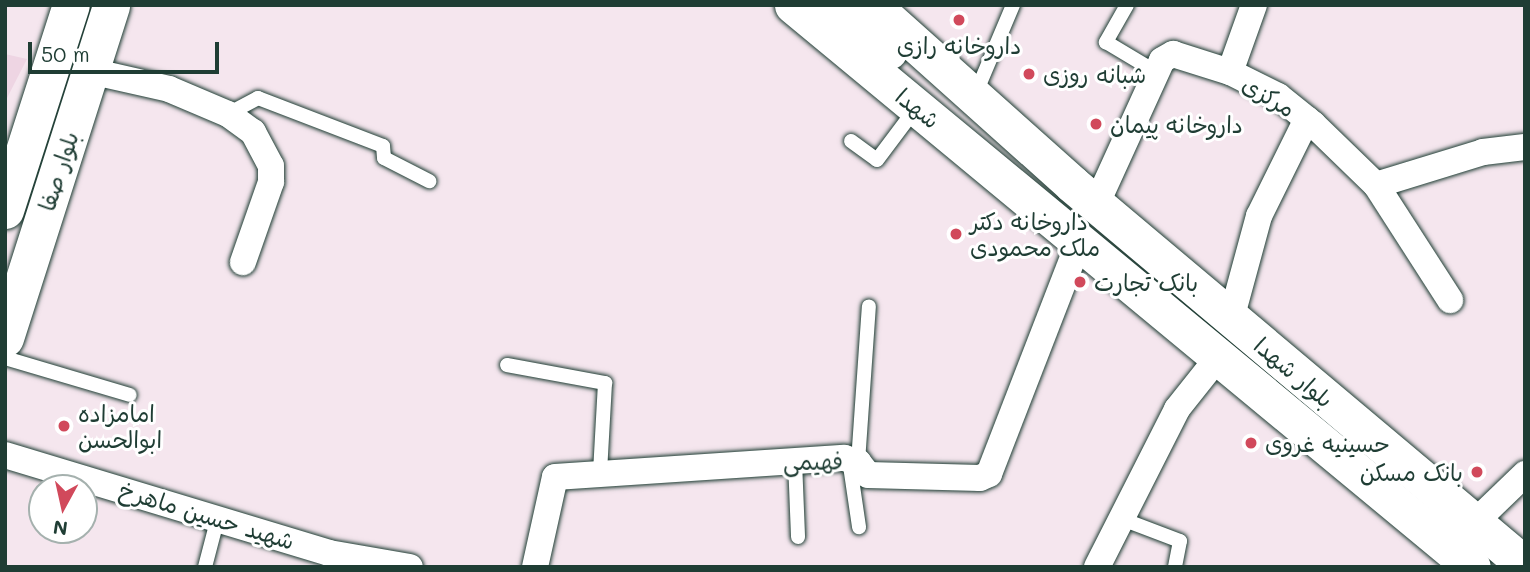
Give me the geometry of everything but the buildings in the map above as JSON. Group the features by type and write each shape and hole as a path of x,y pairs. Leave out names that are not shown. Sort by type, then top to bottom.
{"main road":[{"name":"بلوار صفا","path":"5,210 71,5"},
{"name":"بلوار صفا","path":"5,338 111,5"},
{"name":"شهدا","path":"793,5 946,101"},
{"path":"833,5 946,101"},
{"name":"شهدا","path":"872,5 946,101"},
{"name":"بلوار شهدا","path":"946,101 1084,194 1525,565"},
{"name":"بلوار شهدا","path":"946,101 1043,211 1220,355 1472,567"}],"street":[{"path":"1230,72 1254,5"},
{"name":"مرکزی","path":"1156,72 1162,60 1172,54 1230,72 1278,96 1307,119 1376,185 1450,300"},
{"path":"90,71 169,89 228,114 253,132 271,166 271,182 243,262"},
{"path":"1084,194 1156,72"},
{"path":"1231,319 1259,216 1307,119"},
{"path":"1376,185 1483,152 1525,148"},
{"name":"فهیمی","path":"535,567 555,477 795,461 853,461 868,475 980,478 989,474 1080,239"},
{"path":"1097,567 1177,409 1220,355"},
{"name":"شهید حسین ماهرخ","path":"5,455 218,517 349,562 410,567"},
{"path":"1474,523 1525,474"}],"lane":[{"path":"851,141 877,160 946,101 1013,5"},
{"path":"1127,5 1106,42 1156,72"},
{"path":"228,114 258,98 383,146 384,158 429,181"},
{"path":"859,527 853,461 869,306"},
{"path":"5,358 130,395"},
{"path":"507,365 605,383 600,473"},
{"path":"795,461 798,537"},
{"path":"205,567 218,517"},
{"path":"1122,519 1180,541 1175,567"}],"shaded area":[{"path":"5,54 27,59 6,100 5,100"}],"place":[{"name":"داروخانه رازی","path":"959,20"},
{"name":"شبانه روزی","path":"1029,74"},
{"name":"داروخانه پیمان","path":"1096,124"},
{"name":"داروخانه دکتر ملک محمودی","path":"956,234"},
{"name":"بانک تجارت","path":"1080,282"},
{"name":"امامزاده ابوالحسن","path":"64,426"},
{"name":"حسینیه غروی","path":"1251,443"},
{"name":"بانک مسکن","path":"1477,472"}]}
